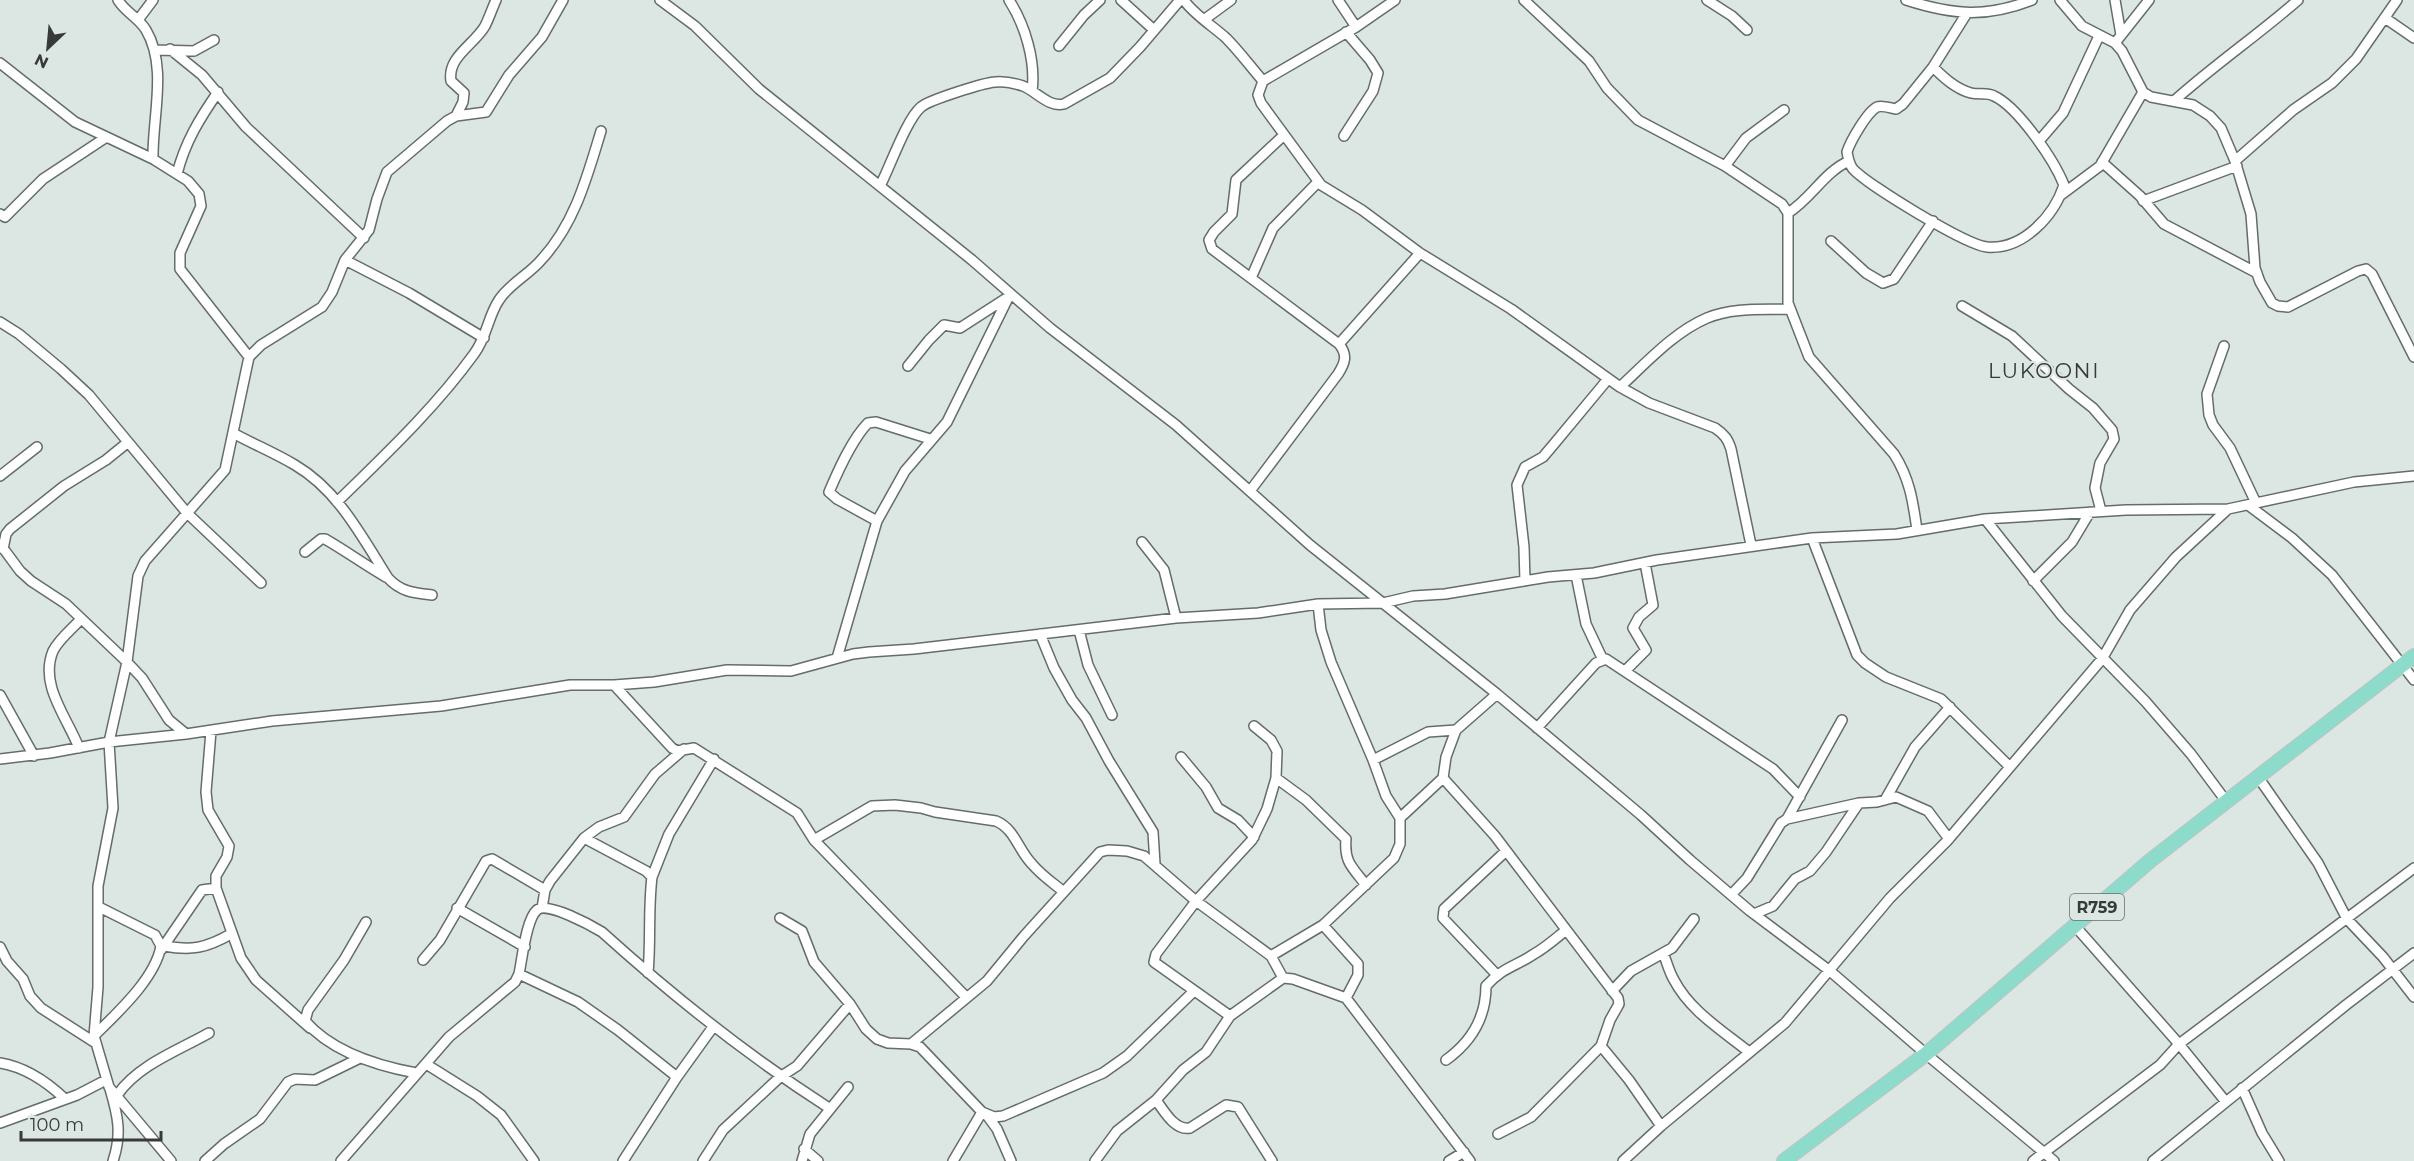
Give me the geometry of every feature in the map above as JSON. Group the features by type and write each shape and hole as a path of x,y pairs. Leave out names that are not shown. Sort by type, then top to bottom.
{"main road":[{"name":"R759","path":"1784,1161 1926,1054 2151,860 2408,661"}],"street":[{"path":"118,0 146,30 155,50 158,77 152,135 153,159"},
{"path":"138,20 153,0"},
{"path":"456,116 464,102 464,93 451,81 451,73 458,56 485,26 496,0"},
{"path":"113,1161 119,1143 116,1111 94,1039 98,987 98,886 113,808 109,742 127,662 141,568 221,476 233,433 249,357 261,345 322,307 332,292 345,260 369,230 387,172 456,116 488,110 509,75 542,37 563,0"},
{"path":"660,0 696,26 759,89 972,260 1008,296 1152,405 1310,545 1497,694 1641,814 1731,895 1830,971 2055,1161"},
{"path":"1009,0 1019,15 1030,55 1034,78 1032,91"},
{"path":"1059,46 1084,15 1100,0"},
{"path":"1121,0 1154,30"},
{"path":"1205,19 1231,0"},
{"path":"1338,0 1356,27"},
{"path":"1395,0 1356,27 1263,81 1258,95 1284,135 1318,182 1420,253 1511,309 1620,387 1649,403 1715,428 1729,440 1751,545"},
{"path":"1524,0 1589,61 1607,88 1638,120 1725,166 1782,204 1788,213 1788,303 1809,357 1894,454 1903,468 1911,486 1917,530"},
{"path":"1707,0 1732,16 1747,30"},
{"path":"1906,0 1931,8 1966,13 1990,13 2032,0"},
{"path":"2060,0 2082,26 2099,36 2118,39"},
{"path":"2115,0 2118,39 2143,92 2151,97 2193,105 2210,116 2221,128 2236,163 2251,214 2257,273 2272,303 2288,307 2366,269 2414,357"},
{"path":"2118,39 2149,0"},
{"path":"2174,101 2195,82 2260,34 2298,0"},
{"path":"2143,201 2236,163 2293,110 2332,83 2356,59 2397,0"},
{"path":"880,186 911,121 921,107 933,100 995,82 1011,82 1058,106 1110,78 1179,1 1205,19 1228,40 1263,81"},
{"path":"1934,68 1946,80 1964,90 1991,94 2004,102 2039,141 2061,178 2064,185 2061,195 2045,220 2031,233 2007,244 1986,247 1965,239 1885,194 1854,170 1849,161 1847,152 1849,146 1873,110 1878,106 1899,107 1934,68 1966,13"},
{"path":"2385,18 2414,38"},
{"path":"1344,136 1373,91 1378,73 1374,64 1346,32"},
{"path":"2039,141 2062,113 2099,36"},
{"path":"155,50 194,51 214,40"},
{"path":"170,49 185,59 218,92 246,127 364,238"},
{"path":"0,63 75,122 153,159 195,187 201,202 199,214 180,253 180,269 249,357"},
{"path":"177,174 182,151 194,127 218,92"},
{"path":"2061,195 2102,162 2143,92"},
{"path":"1725,166 1746,138 1784,110"},
{"path":"338,502 416,422 474,354 484,338 499,300 543,259 570,221 583,190 601,131"},
{"path":"1250,491 1343,367 1346,356 1339,344 1212,249 1209,237 1232,214 1236,180 1284,135"},
{"path":"0,214 5,217 43,179 105,138"},
{"path":"1788,213 1796,208 1831,172 1849,161"},
{"path":"2102,162 2143,201 2163,224 2257,273"},
{"path":"1251,278 1273,228 1318,182"},
{"path":"1831,241 1866,273 1883,283 1894,279 1933,221"},
{"path":"1339,344 1420,253"},
{"path":"345,260 409,293 484,338"},
{"path":"908,366 929,340 946,324 955,328 962,327 1008,296"},
{"path":"837,658 877,521 905,471 930,439 947,422 1008,296"},
{"path":"1962,306 2012,336 2093,408 2112,430 2114,439 2100,463 2095,488 2101,511"},
{"path":"1620,387 1692,326 1709,317 1741,310 1790,309"},
{"path":"0,322 19,334 61,369 98,405 187,513 261,583"},
{"path":"2224,346 2207,394 2209,416 2230,448 2252,504 2332,575 2408,661 2414,680"},
{"path":"1525,581 1524,547 1517,485 1520,476 1525,467 1543,457 1608,379"},
{"path":"877,521 837,499 829,492 846,455 866,424 876,422 930,439"},
{"path":"233,433 296,465 338,502 388,578 395,585 407,592 432,595"},
{"path":"127,443 106,460 64,486 10,529 2,546 31,582 56,597 127,662 142,678 169,720 186,734"},
{"path":"0,476 37,447"},
{"path":"0,759 272,721 441,706 570,686 654,682 727,670 799,670 837,658 869,652 914,649 1176,618 1258,613 1318,604 1383,603 1413,596 1445,594 1751,545 1812,538 1897,534 1985,519 2101,511 2228,509 2354,482 2414,476"},
{"path":"1623,1161 1661,1126 1785,1023 1890,898 1949,839 2102,658 2130,610 2176,557 2228,509"},
{"path":"2033,581 2072,542 2090,512"},
{"path":"1985,519 2062,616 2192,754 2226,801"},
{"path":"1812,538 1857,655 1864,663 1886,677 1934,694 2009,766"},
{"path":"305,552 321,539 325,539 388,578"},
{"path":"1142,542 1164,570 1176,618"},
{"path":"1625,672 1646,650 1633,628 1653,605 1645,563"},
{"path":"1575,575 1586,624 1602,660"},
{"path":"1271,957 1323,925 1394,858 1400,844 1400,818 1386,796 1331,662 1321,630 1318,604"},
{"path":"79,748 52,693 48,670 57,645 81,619"},
{"path":"1078,630 1088,665 1112,715"},
{"path":"1040,634 1054,668 1072,700 1086,718 1109,761 1153,832 1155,864"},
{"path":"1537,728 1596,663 1602,660 1610,661 1773,769 1800,797"},
{"path":"614,685 672,748 677,751 694,748 797,813 814,840 966,997"},
{"path":"0,694 34,756"},
{"path":"1400,818 1443,778 1446,757 1456,730 1497,694"},
{"path":"1885,800 1915,747 1950,707"},
{"path":"1787,819 1842,720"},
{"path":"1230,1017 1154,962 1156,954 1196,901 1254,837 1267,809 1276,778 1277,751 1271,740 1254,726"},
{"path":"1373,760 1428,732 1456,730"},
{"path":"211,731 206,792 208,810 229,846 227,857 216,876 216,888 241,958 256,980 310,1028 332,1043 360,1058 394,1069 416,1073"},
{"path":"542,908 544,890 584,838 599,827 624,817 655,774 684,749"},
{"path":"1180,757 1206,788 1218,808 1238,820 1254,837"},
{"path":"648,973 652,877 669,834 714,759"},
{"path":"2258,777 2318,863 2347,919 2414,997"},
{"path":"1276,778 1306,800 1346,839 1347,860 1366,885"},
{"path":"1443,778 1506,851 1618,998 1619,1004 1610,1020 1601,1046 1531,1117 1498,1134"},
{"path":"1731,895 1747,878 1781,823 1787,819 1859,803 1900,797 1925,809 1933,816 1949,839"},
{"path":"1754,914 1773,906 1795,879 1810,871 1826,852 1859,803"},
{"path":"814,840 872,806 904,806 996,821 1004,824 1013,834 1030,862 1064,892"},
{"path":"584,838 646,871 652,877"},
{"path":"911,1044 987,981 1024,936 1100,852 1108,849 1127,850 1144,856 1155,864 1196,901 1271,957 1283,978"},
{"path":"1496,974 1443,918 1444,909 1506,851"},
{"path":"423,960 440,940 486,861 492,859 544,890"},
{"path":"2033,1161 2160,1065 2179,1044 2306,946 2347,919 2414,868"},
{"path":"94,1039 123,1007 150,970 162,948 202,890 216,888"},
{"path":"99,906 155,935 162,948"},
{"path":"457,908 525,948"},
{"path":"341,1161 449,1037 515,982 519,974 531,918 537,909 542,908 550,908 578,919 602,932 713,1027 780,1077 829,1108"},
{"path":"780,918 802,931 814,962 850,1004 866,1029 877,1039 920,1047 997,1129 1011,1161"},
{"path":"1612,991 1631,971 1672,948 1694,919"},
{"path":"310,1028 305,1021 308,1010 344,960 366,922"},
{"path":"1323,925 1358,964 1358,975 1347,998"},
{"path":"2075,926 2179,1044 2226,1102"},
{"path":"1446,1060 1464,1047 1471,1038 1486,1002 1486,986 1496,974 1533,955 1565,931"},
{"path":"162,948 186,950 211,945 231,934"},
{"path":"0,947 23,979 30,996 41,1008 94,1039"},
{"path":"1663,953 1673,980 1683,995 1749,1052"},
{"path":"2153,1161 2414,953"},
{"path":"519,974 578,1002 618,1030 677,1077"},
{"path":"1095,1161 1108,1140 1117,1131 1156,1100 1183,1070 1206,1052 1230,1017 1283,978 1293,979 1347,998 1470,1161"},
{"path":"984,1113 994,1117 1003,1116 1103,1073 1127,1056 1193,992"},
{"path":"703,1161 723,1130 780,1077 797,1066 850,1004"},
{"path":"623,1161 677,1077 713,1027"},
{"path":"118,1094 124,1085 143,1070 209,1033"},
{"path":"1601,1046 1629,1080 1661,1126"},
{"path":"205,1161 224,1144 260,1119 288,1082 295,1079 315,1080 360,1058"},
{"path":"0,1064 8,1065 48,1083 65,1099"},
{"path":"426,1064 501,1114 534,1161"},
{"path":"108,1083 171,1161"},
{"path":"0,1123 108,1083"},
{"path":"802,1161 810,1134 848,1087"},
{"path":"2242,1088 2262,1132 2279,1161"},
{"path":"1156,1100 1177,1126 1183,1129 1190,1128 1226,1105 1238,1107 1272,1161"},
{"path":"953,1161 984,1113"},
{"path":"804,1149 818,1161"},
{"path":"1449,1161 1464,1152"}],"district":[{"name":"LUKOONI","path":"2044,371"}]}
